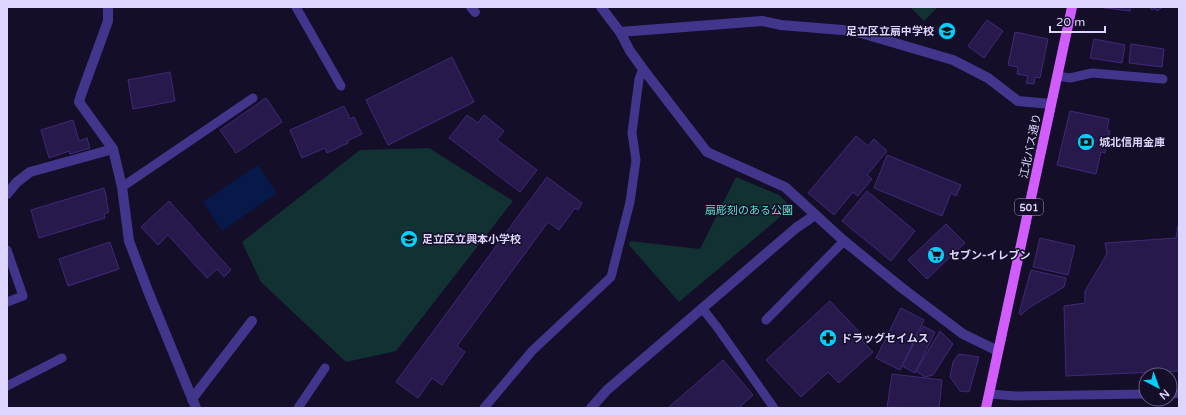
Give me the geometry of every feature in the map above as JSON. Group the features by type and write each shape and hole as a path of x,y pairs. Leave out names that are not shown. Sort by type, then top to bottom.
{"main road":[{"name":"江北バス通り","path":"986,408 1072,7"}],"street":[{"path":"108,7 108,21 80,95 79,102 113,149 122,187 129,241 194,404"},
{"path":"601,7 620,32 630,51 643,69 707,152 785,187 844,241 963,334 998,351"},
{"path":"620,32 762,21 781,26 854,31 953,60 988,78 1018,101 1052,104"},
{"path":"7,194 17,182 30,172 113,149"},
{"path":"591,408 607,390 702,308 796,228 815,215"},
{"path":"194,404 252,321"}],"lane":[{"path":"296,7 341,86"},
{"path":"484,408 532,351 611,277 630,202 636,160 632,133 639,79 643,69"},
{"path":"1057,76 1070,78 1092,73 1163,80"},
{"path":"122,187 253,98"},
{"path":"766,320 844,241"},
{"path":"7,250 23,296 7,302"},
{"path":"702,308 731,346 774,408"},
{"path":"7,386 62,358"},
{"path":"298,408 325,368"},
{"path":"989,394 1016,396 1138,394"}],"green space":[{"path":"910,7 938,7 924,21"},
{"path":"429,148 513,201 396,351 346,362 261,282 242,242 360,150"},
{"name":"扇彫刻のある公園","path":"736,177 779,195 787,203 779,218 679,302 629,245 630,241 700,249"}],"water":[{"path":"258,165 277,193 222,231 203,202"}],"building":[{"path":"1097,7 1130,7 1130,11"},
{"path":"1150,7 1163,7 1157,11 1155,8 1152,10"},
{"path":"987,20 1003,31 984,58 968,46"},
{"path":"1015,32 1048,39 1040,78 1035,77 1034,84 1026,83 1028,76 1017,74 1018,67 1008,65"},
{"path":"1094,39 1125,45 1122,63 1090,58"},
{"path":"1131,44 1164,49 1162,67 1129,63"},
{"path":"452,57 474,102 388,145 366,100"},
{"path":"170,72 175,101 133,109 128,80"},
{"path":"266,98 282,122 236,153 220,130"},
{"path":"344,106 350,119 354,117 362,134 347,141 348,143 327,153 325,148 302,158 290,130"},
{"path":"1070,111 1109,119 1107,130 1110,131 1105,153 1101,152 1096,174 1057,165"},
{"path":"467,115 478,123 484,115 504,131 497,140 537,170 520,192 449,138"},
{"path":"73,120 79,141 87,138 90,148 70,154 69,151 49,158 41,130"},
{"path":"856,136 868,146 874,139 887,151 867,175 872,179 858,196 853,192 834,215 808,193"},
{"path":"887,155 961,185 956,196 951,193 942,216 874,188"},
{"path":"547,177 582,203 578,210 575,208 559,230 548,222 457,346 465,352 442,385 432,378 418,398 396,382"},
{"path":"104,188 109,212 104,214 105,218 39,238 31,210"},
{"path":"867,191 915,231 891,261 842,221"},
{"path":"169,201 231,270 224,277 217,269 207,278 168,235 158,245 141,227"},
{"path":"946,224 965,243 927,279 908,260"},
{"path":"1179,225 1179,371 1178,367 1138,367 1138,373 1066,376 1064,306 1085,303 1085,291 1107,254 1105,243 1176,238"},
{"path":"1040,238 1075,246 1068,275 1033,267"},
{"path":"110,242 119,269 68,286 59,259"},
{"path":"1031,270 1066,278 1064,287 1030,307 1021,315 1019,313"},
{"path":"830,301 865,338 862,341 873,352 839,383 828,372 801,397 766,360"},
{"path":"901,308 924,320 900,370 876,358"},
{"path":"923,326 935,332 915,373 902,366"},
{"path":"940,331 953,344 933,375 925,377 916,371"},
{"path":"959,354 979,357 969,392 960,391 950,377 953,362"},
{"path":"723,360 753,395 740,407 741,408 668,408"},
{"path":"892,374 942,380 939,408 887,408"}],"place":[{"name":"足立区立扇中学校","path":"947,31"},
{"name":"城北信用金庫","path":"1086,142"},
{"name":"足立区立興本小学校","path":"409,239"},
{"name":"セブン-イレブン","path":"936,255"},
{"name":"ドラッグセイムス","path":"828,338"}]}
